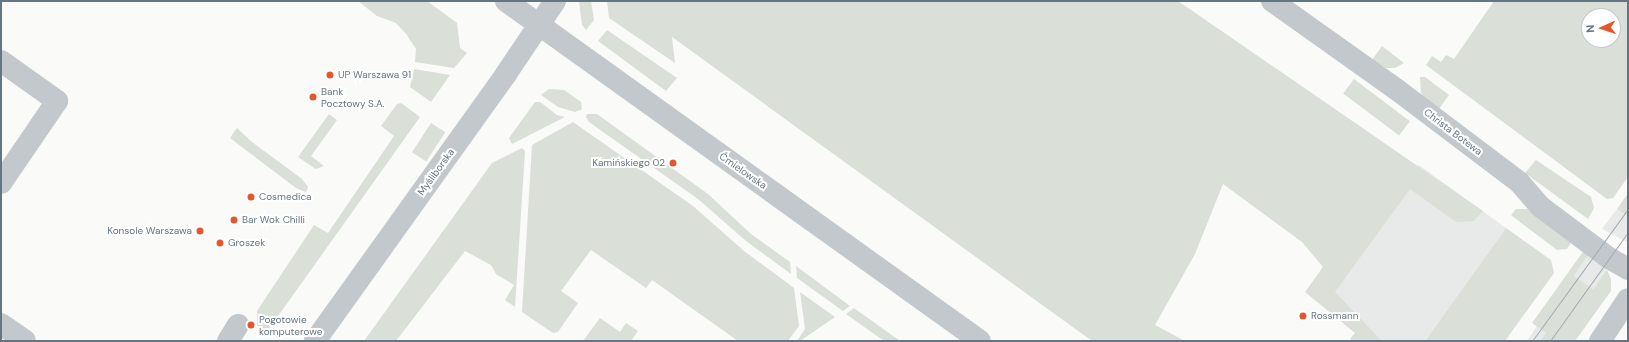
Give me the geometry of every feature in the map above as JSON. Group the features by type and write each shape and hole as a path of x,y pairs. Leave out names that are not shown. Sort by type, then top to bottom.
{"street":[{"name":"Ćmielowska","path":"506,1 538,26 966,337"},
{"name":"Myśliborska","path":"315,341 506,74 556,1"},
{"name":"Christa Botewa","path":"1272,1 1396,89 1519,182 1540,207 1610,258 1628,269"},
{"path":"1,61 57,101 1,183"},
{"path":"1600,341 1628,299"},
{"path":"1,324 25,341"}],"shaded area":[{"path":"358,1 427,1 457,23 460,48 467,53 454,68 415,62 416,49 407,35 396,23 377,16"},
{"path":"579,1 591,1 594,20 586,30 582,25"},
{"path":"607,1 1178,1 1483,211 1474,221 1456,222 1410,189 1335,292 1382,341 1353,341 1350,339 1355,333 1305,292 1323,267 1302,242 1223,184 1195,254 1155,325 1185,341 1092,341 672,37 675,63 609,18"},
{"path":"1494,1 1628,1 1628,177 1613,198 1607,199 1426,65 1432,56 1441,62 1446,55 1454,59"},
{"path":"607,30 677,78 666,91 598,41"},
{"path":"1382,46 1404,63 1395,68 1386,68 1372,60"},
{"path":"414,69 450,75 431,102 410,87"},
{"path":"1420,77 1425,77 1449,95 1439,109 1426,100 1421,93"},
{"path":"1354,79 1410,121 1399,136 1343,93"},
{"path":"549,89 564,90 581,102 582,109 575,112 558,107 541,95"},
{"path":"535,102 540,102 557,115 565,117 512,144 509,138"},
{"path":"401,103 420,117 266,333 257,326 257,311 314,225 328,233 394,136 381,126 397,104"},
{"path":"329,114 337,120 311,156 324,166 316,169 298,157"},
{"path":"587,114 597,114 708,194 751,234 790,262 791,274 746,241 698,199 589,122 586,117"},
{"path":"573,122 693,206 744,251 794,288 799,326 788,341 738,341 652,280 646,288 591,250 561,291 578,303 558,332 553,333 522,312 532,145"},
{"path":"431,123 445,132 426,162 412,152"},
{"path":"237,128 252,142 302,179 308,187 306,192 296,188 230,138"},
{"path":"522,148 525,151 515,307 505,300 514,285 496,274 491,265 465,251 396,341 364,341 492,163"},
{"path":"1536,160 1591,197 1594,208 1588,219 1525,173"},
{"path":"1419,165 1506,228 1425,341 1380,341 1328,292"},
{"path":"1628,193 1628,217 1617,209"},
{"path":"1516,209 1529,209 1574,239 1567,249 1557,250 1511,215"},
{"path":"1617,209 1628,217 1627,242 1602,229"},
{"path":"1506,228 1551,260 1554,273 1505,341 1425,341"},
{"path":"1585,249 1590,252 1574,276 1593,289 1607,270 1611,279 1611,291 1575,341 1540,341 1546,333 1532,323"},
{"path":"1590,252 1607,270 1593,289 1574,276"},
{"path":"796,266 850,306 843,311 797,278"},
{"path":"800,292 835,317 800,341 797,341 805,329"},
{"path":"854,308 900,341 884,341 846,314"},
{"path":"600,318 620,332 626,323 638,331 631,341 583,341"},
{"path":"1537,326 1546,333 1540,341 1527,341"}],"tram line":[{"path":"1532,341 1628,209"},
{"path":"1550,341 1628,232"}],"place":[{"name":"UP Warszawa 91","path":"330,75"},
{"name":"Bank Pocztowy S.A.","path":"313,97"},
{"name":"Kamińskiego 02","path":"673,163"},
{"name":"Cosmedica","path":"251,197"},
{"name":"Bar Wok Chilli","path":"234,220"},
{"name":"Konsole Warszawa","path":"200,231"},
{"name":"Groszek","path":"220,243"},
{"name":"Rossmann","path":"1303,316"},
{"name":"Pogotowie komputerowe","path":"251,325"}]}
